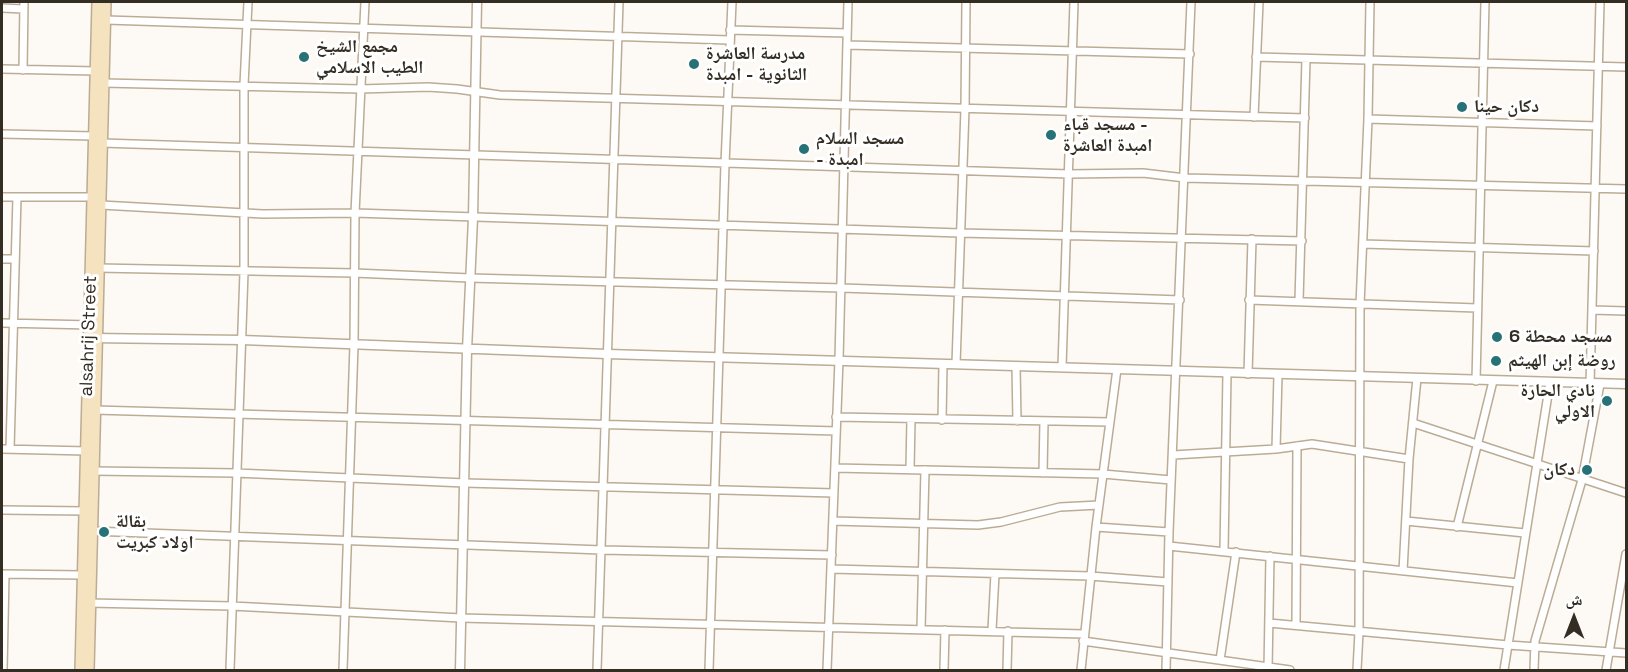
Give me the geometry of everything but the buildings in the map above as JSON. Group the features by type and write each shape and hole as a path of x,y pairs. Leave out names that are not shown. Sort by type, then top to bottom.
{"main road":[{"name":"alsahrij Street","path":"93,326 92,197 97,2"},
{"path":"89,670 95,410 93,326 101,205 106,2"},
{"name":"alsahrij Street","path":"80,670 93,338"}],"street":[{"path":"230,670 244,272 244,85 248,2"},
{"path":"343,670 354,345 355,213 365,2"},
{"path":"460,670 477,2"},
{"path":"597,670 619,2"},
{"path":"709,670 732,2"},
{"path":"828,670 842,288 848,2"},
{"path":"956,364 965,109 966,2"},
{"path":"1062,367 1074,2"},
{"path":"1166,670 1169,532 1191,2"},
{"path":"1254,117 1259,2"},
{"path":"1357,670 1360,566 1360,305 1370,59 1370,2"},
{"path":"1476,381 1485,2"},
{"path":"1590,384 1600,2"},
{"path":"2,8 23,5 23,70"},
{"path":"106,20 729,40"},
{"path":"730,30 848,33"},
{"path":"847,45 1190,54"},
{"path":"1256,57 1626,67"},
{"path":"1299,301 1306,59"},
{"path":"2,69 96,71"},
{"path":"104,83 360,89 436,87 500,95 1305,118"},
{"path":"1368,119 1597,126"},
{"path":"2,134 94,136"},
{"path":"102,143 357,153 1069,174 1143,173 1185,178 1626,189"},
{"path":"2,196 92,197"},
{"path":"10,449 17,197"},
{"path":"101,205 245,213 355,213 960,233 1302,241"},
{"path":"1248,374 1252,239"},
{"path":"1363,244 1594,251"},
{"path":"2,259 15,259"},
{"path":"98,268 354,273 1180,300"},
{"path":"1249,300 1477,308"},
{"path":"1592,310 1626,311"},
{"path":"2,323 93,326"},
{"path":"93,338 242,340 467,350 1626,384"},
{"path":"942,420 943,364"},
{"path":"1016,366 1017,421"},
{"path":"1080,670 1117,369"},
{"path":"1224,551 1227,373"},
{"path":"1276,449 1278,375"},
{"path":"1403,571 1409,459 1417,378"},
{"path":"1457,527 1493,381"},
{"path":"1504,670 1550,382"},
{"path":"1534,670 1534,647 1582,480 1600,384"},
{"path":"2,387 11,388"},
{"path":"95,410 836,431"},
{"path":"836,417 1110,422"},
{"path":"910,469 911,419"},
{"path":"1043,473 1044,421"},
{"path":"1413,423 1626,493"},
{"path":"1173,455 1227,453 1323,444 1409,459"},
{"path":"1296,625 1297,446"},
{"path":"2,449 87,451"},
{"path":"835,468 1103,474 1171,480"},
{"path":"921,629 925,470"},
{"path":"94,471 236,473 465,483 834,493"},
{"path":"834,521 990,524 1060,507 1099,505"},
{"path":"2,510 85,511"},
{"path":"1406,521 1525,533"},
{"path":"1096,527 1169,532"},
{"path":"92,531 602,550 832,555"},
{"path":"1169,546 1518,583"},
{"path":"1220,660 1236,552"},
{"path":"1606,670 1625,574 1626,554"},
{"path":"1268,669 1270,556"},
{"path":"832,569 1090,576 1168,582"},
{"path":"3,670 3,574 83,575"},
{"path":"992,630 995,574"},
{"path":"90,603 232,606 461,618 992,630 1084,637 1268,669 1290,670"},
{"path":"1269,623 1508,645 1626,653"},
{"path":"944,670 945,630"},
{"path":"1007,670 1008,631"}],"place":[{"name":"مجمع الشيخ الطيب الاسلامي","path":"304,57"},
{"name":"مدرسة العاشرة الثانوية - امبدة","path":"694,64"},
{"name":"دكان حينا","path":"1462,107"},
{"name":"مسجد قباء - امبدة العاشرة","path":"1051,135"},
{"name":"مسجد السلام - امبدة","path":"804,149"},
{"name":"مسجد محطة 6","path":"1497,337"},
{"name":"روضة إبن الهيثم","path":"1496,361"},
{"name":"نادي الحارة الاولي","path":"1607,401"},
{"name":"دكان","path":"1587,470"},
{"name":"بقالة اولاد كبريت","path":"104,532"}]}
